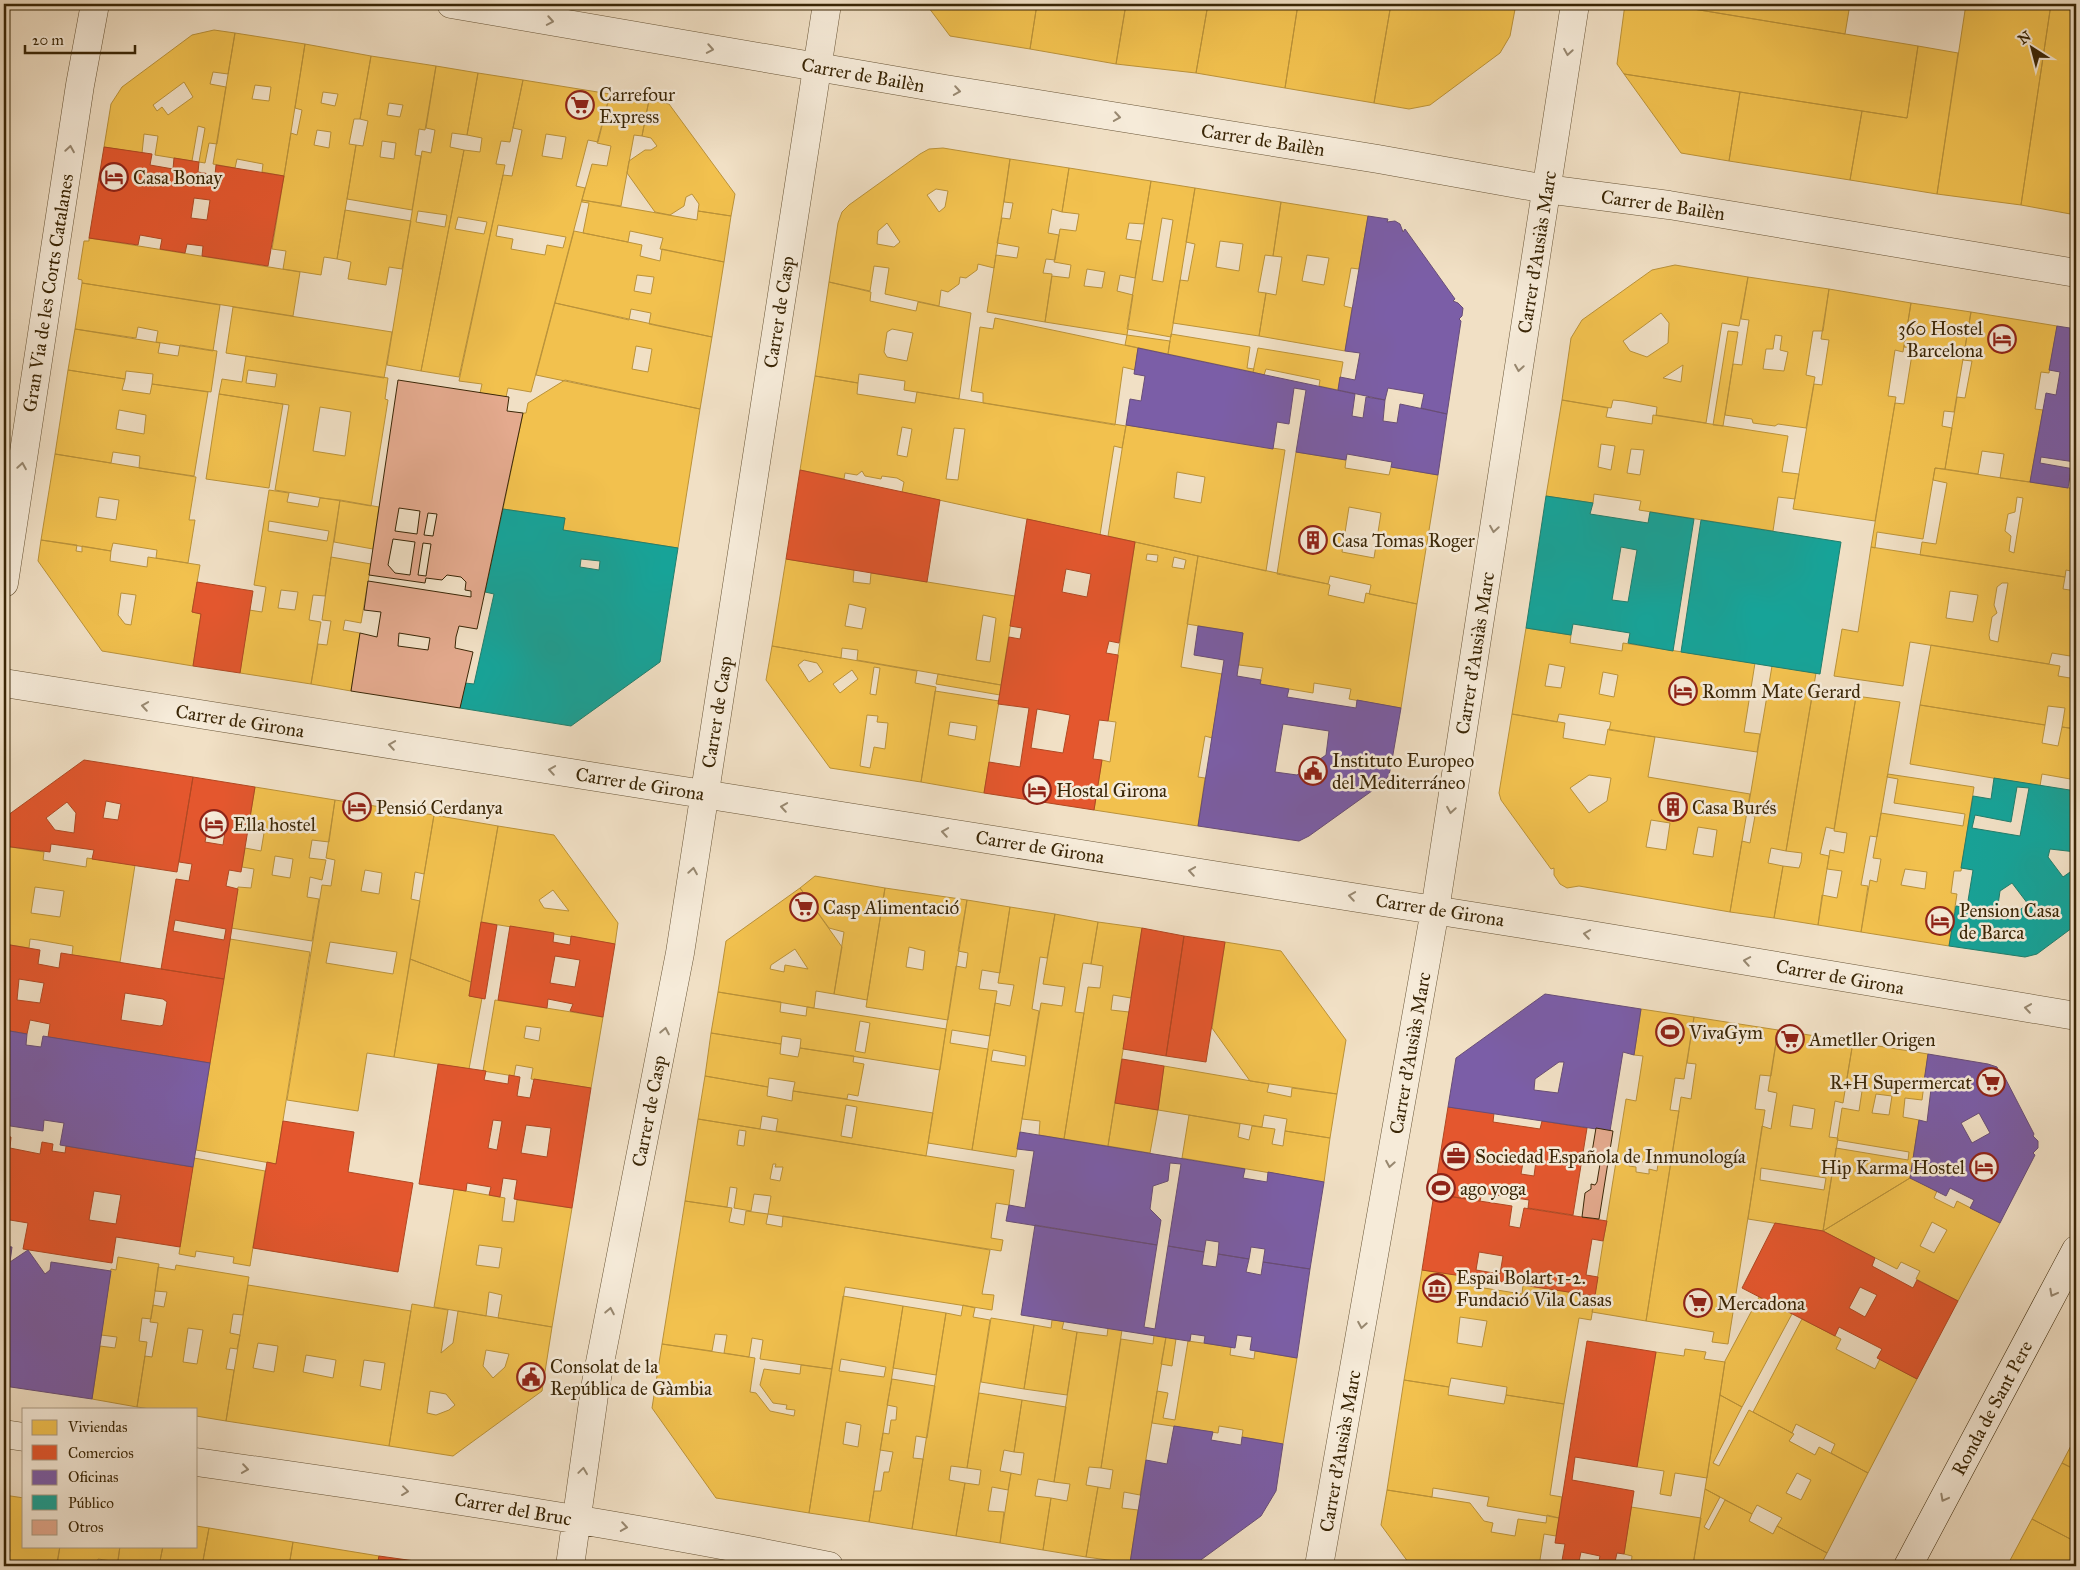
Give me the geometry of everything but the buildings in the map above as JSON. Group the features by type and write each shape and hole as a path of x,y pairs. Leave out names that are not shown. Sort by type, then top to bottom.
{"street":[{"name":"Gran Via de les Corts Catalanes","path":"4,583 80,85 95,4"},
{"name":"Carrer de Bailèn","path":"450,4 817,67 1378,159 1546,189 1669,205 2076,273"},
{"name":"Carrer de Casp","path":"570,1566 595,1388 680,953 827,4"},
{"name":"Carrer d'Ausiàs Marc","path":"1320,1566 1435,910 1575,4"},
{"name":"Carrer de Girona","path":"4,683 1435,910 2076,1016"},
{"name":"Ronda de Sant Pere","path":"1908,1566 2076,1250"},
{"path":"4,1434 22,1437"},
{"name":"Carrer del Bruc","path":"198,1462 421,1493 710,1542 829,1566"}],"place":[{"name":"Carrefour Express","path":"580,105"},
{"name":"Casa Bonay","path":"114,177"},
{"name":"360 Hostel Barcelona","path":"2002,339"},
{"name":"Casa Tomas Roger","path":"1313,540"},
{"name":"Romm Mate Gerard","path":"1683,691"},
{"name":"Instituto Europeo del Mediterráneo","path":"1313,771"},
{"name":"Hostal Girona","path":"1037,790"},
{"name":"Pensió Cerdanya","path":"357,807"},
{"name":"Casa Burés","path":"1673,807"},
{"name":"Ella hostel","path":"214,824"},
{"name":"Casp Alimentació","path":"804,907"},
{"name":"Pension Casa de Barca","path":"1940,921"},
{"name":"VivaGym","path":"1670,1032"},
{"name":"Ametller Origen","path":"1790,1039"},
{"name":"R+H Supermercat","path":"1991,1082"},
{"name":"Sociedad Española de Inmunología","path":"1456,1156"},
{"name":"Hip Karma Hostel","path":"1984,1167"},
{"name":"ago yoga","path":"1441,1188"},
{"name":"Espai Bolart 1-2. Fundació Vila Casas","path":"1437,1288"},
{"name":"Mercadona","path":"1698,1303"},
{"name":"Consolat de la República de Gàmbia","path":"531,1377"}]}
